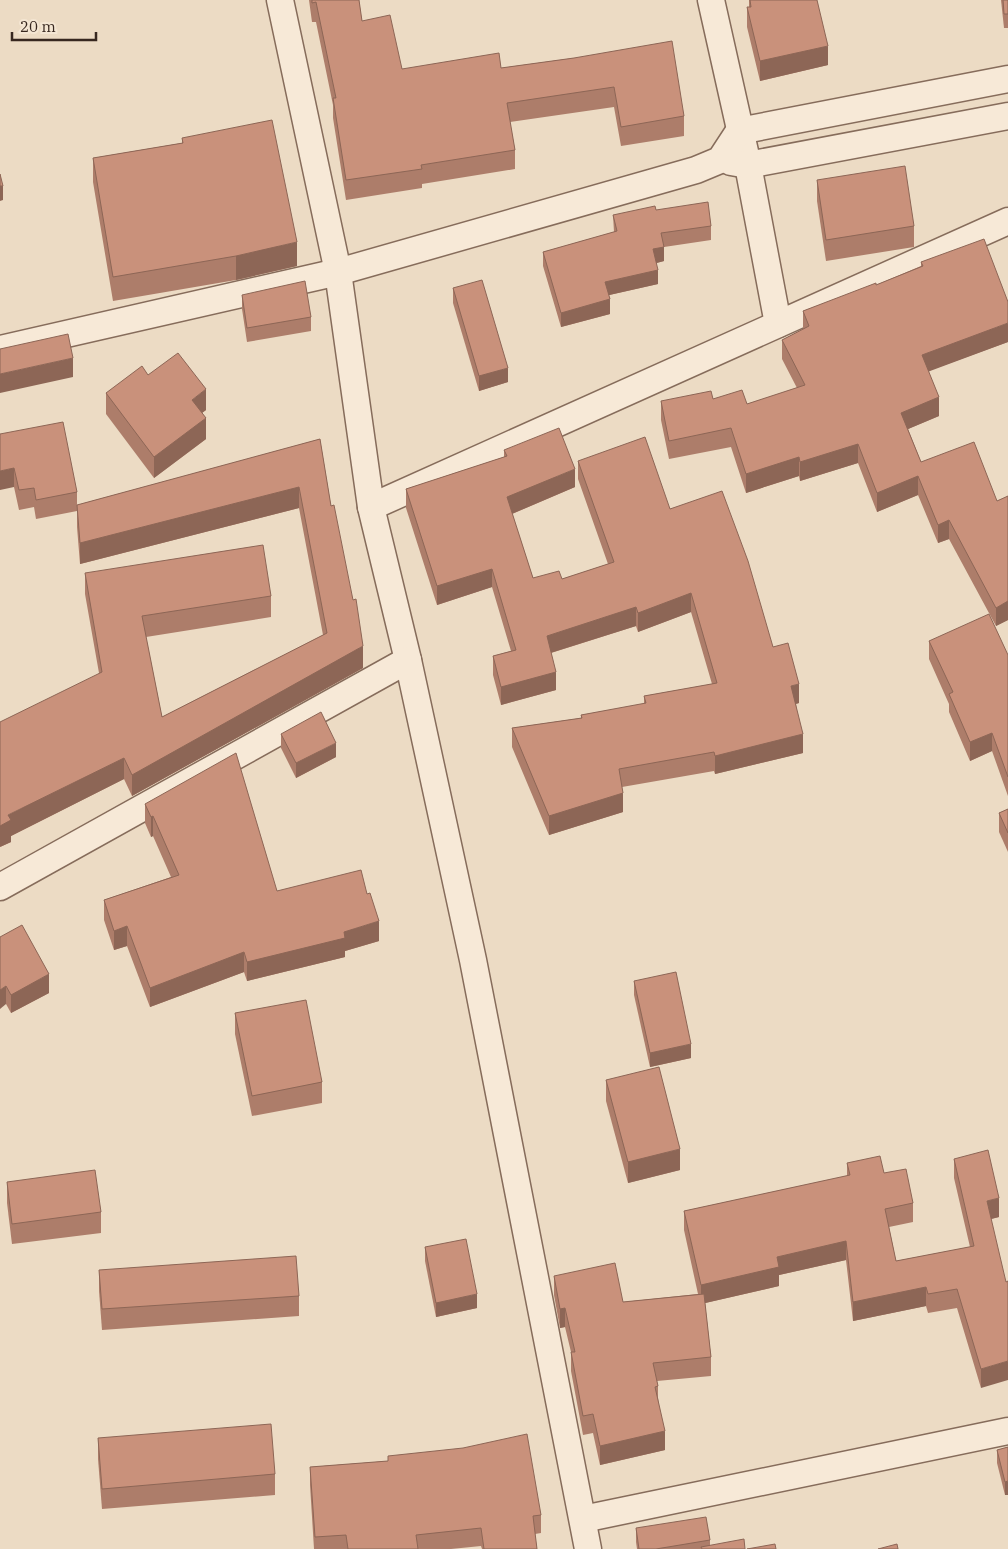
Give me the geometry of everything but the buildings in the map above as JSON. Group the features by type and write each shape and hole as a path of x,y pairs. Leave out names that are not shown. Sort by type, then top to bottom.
{"street":[{"path":"280,0 338,272 371,507 408,660 474,960 588,1549"},
{"path":"711,0 748,165 778,324"},
{"path":"720,160 740,131 1008,79"},
{"path":"0,349 338,272 696,170 720,160 748,165 1008,116"},
{"path":"371,507 1008,221"},
{"path":"0,886 408,660"},
{"path":"583,1519 1008,1431"}]}
